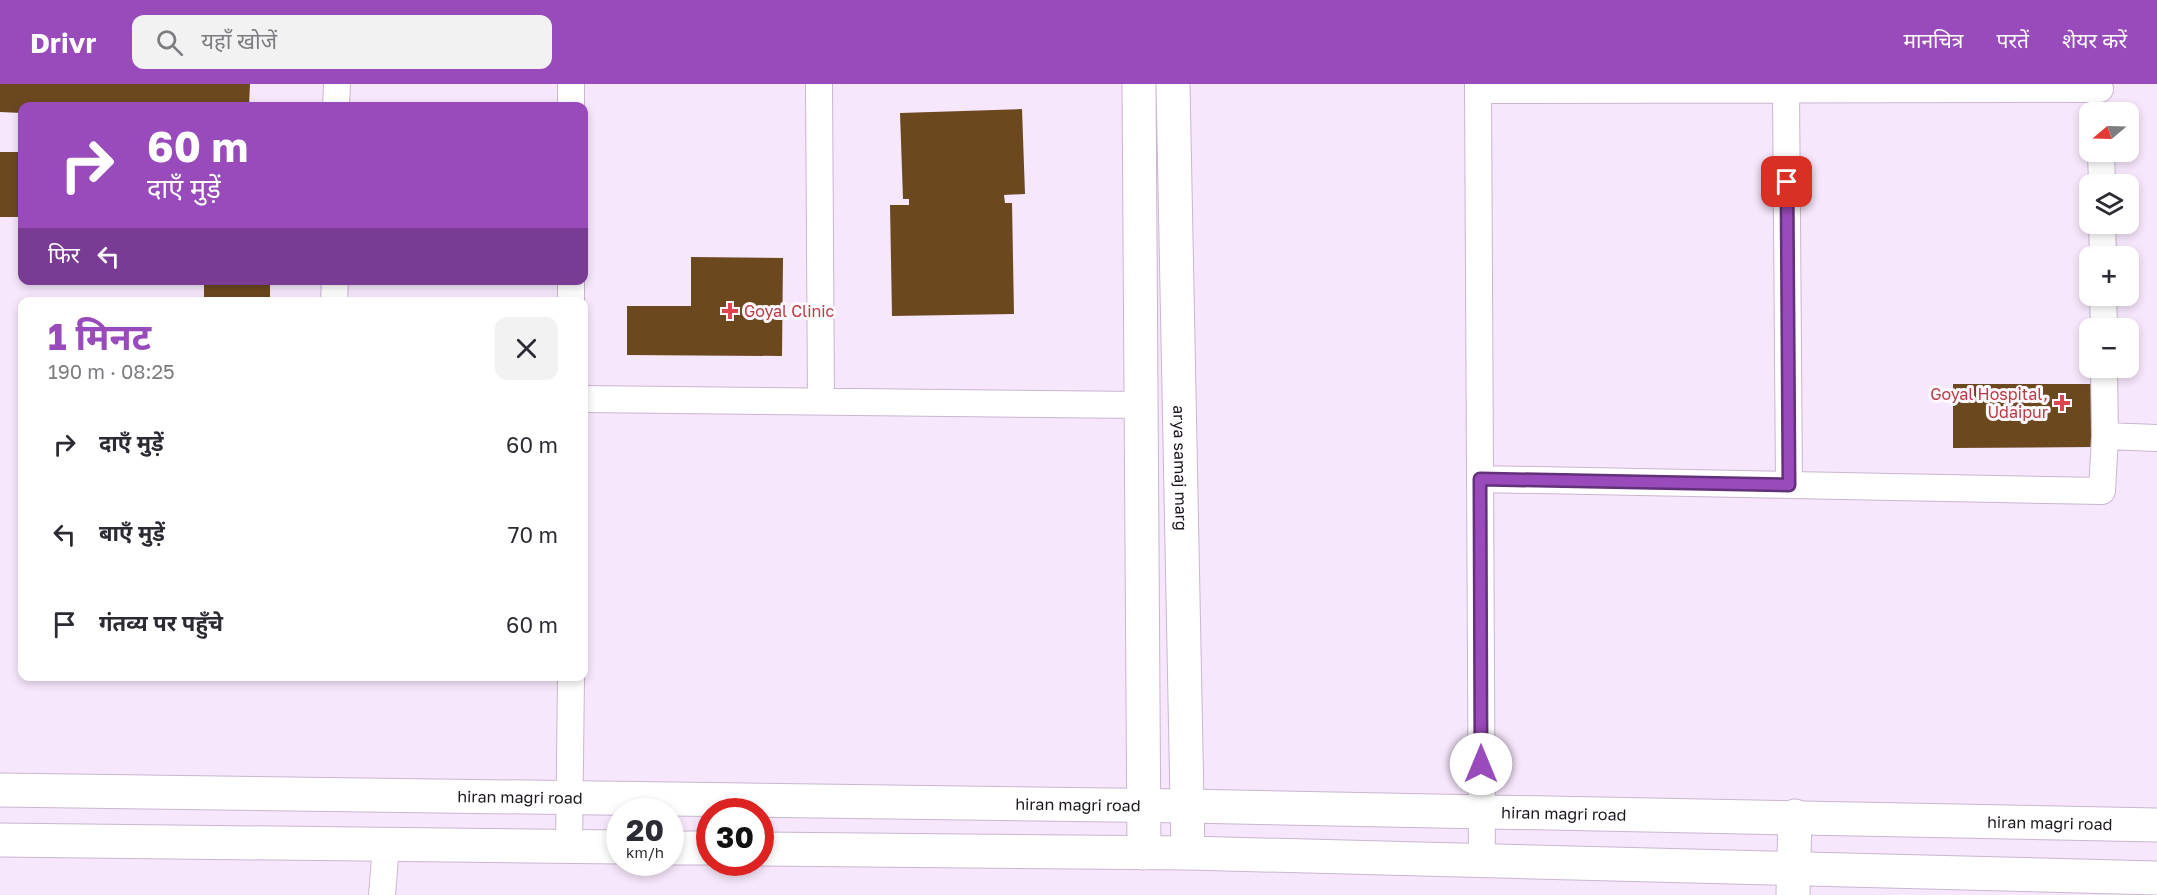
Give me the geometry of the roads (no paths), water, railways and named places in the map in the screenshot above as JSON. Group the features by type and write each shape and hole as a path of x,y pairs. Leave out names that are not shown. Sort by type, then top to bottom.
{"street":[{"path":"336,102 337,84"},
{"path":"571,84 571,102"},
{"path":"819,84 821,402"},
{"path":"1139,84 1144,853"},
{"name":"arya samaj marg","path":"1173,84 1188,853"},
{"path":"1482,861 1478,87 1786,89 2100,95"},
{"path":"1786,89 1789,485"},
{"path":"1480,479 2102,491 2105,436 2104,378"},
{"path":"588,399 1142,405"},
{"path":"2105,436 2157,438"},
{"path":"569,847 571,681"},
{"name":"hiran magri road","path":"0,790 1186,806 1795,816 2157,825"},
{"path":"1793,882 1795,816"},
{"path":"0,840 606,847"},
{"path":"382,895 386,845"},
{"path":"774,849 1188,853 1482,861 1793,882 2157,878"}],"place":[{"name":"Goyal Clinic","path":"730,311"},
{"name":"Goyal Hospital, Udaipur","path":"2062,403"}]}
